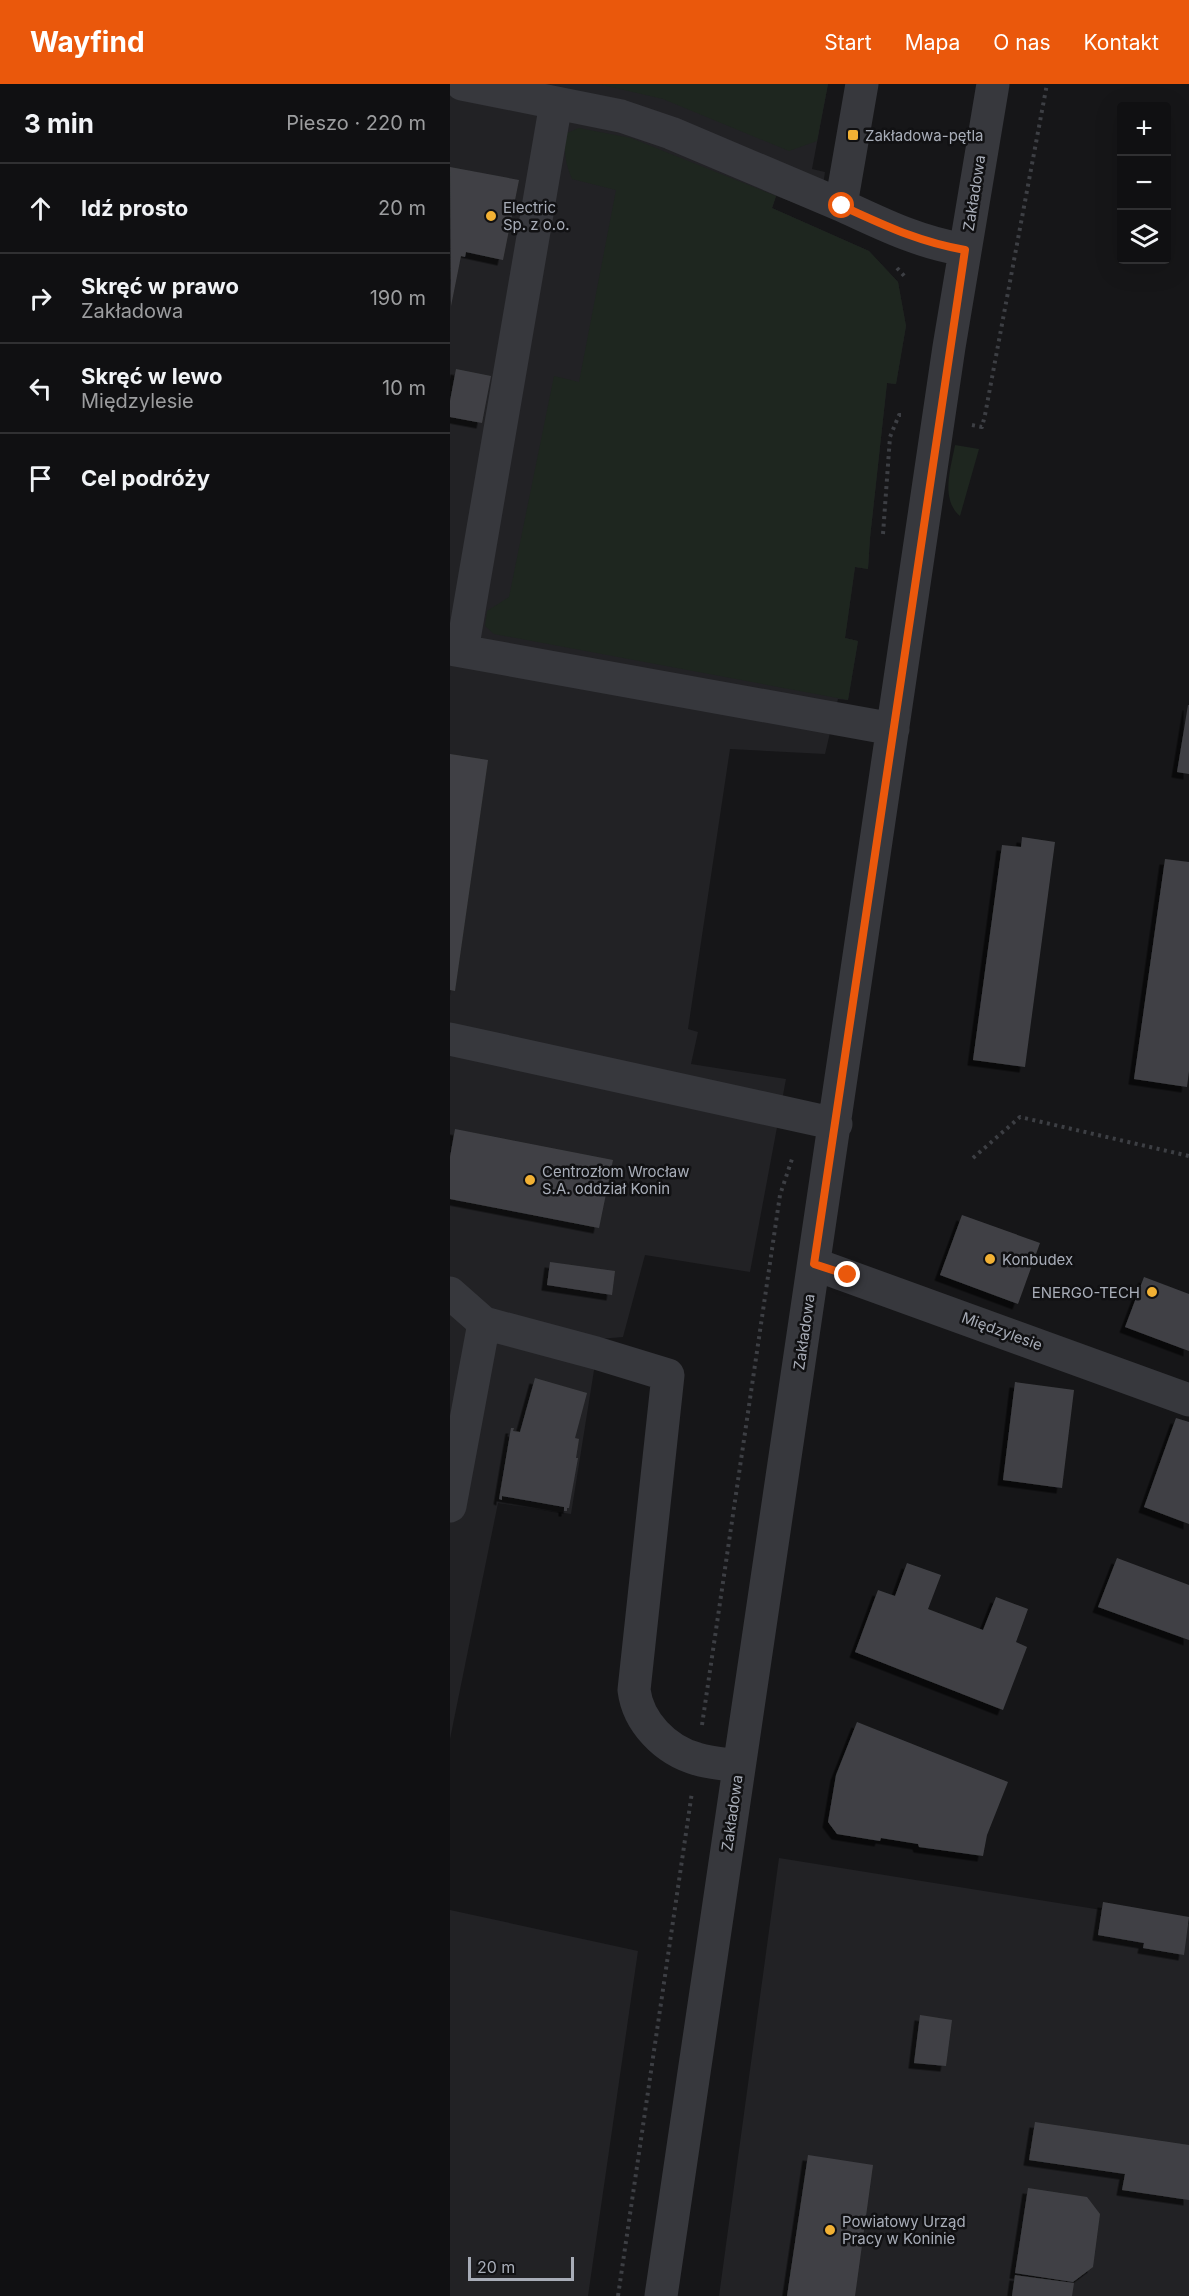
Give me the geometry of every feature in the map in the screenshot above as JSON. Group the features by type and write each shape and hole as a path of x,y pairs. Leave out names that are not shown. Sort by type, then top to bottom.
{"street":[{"path":"462,84 621,116 671,133 913,238 965,250"},
{"path":"842,206 862,84"},
{"name":"Zakładowa","path":"661,2296 893,729 965,250 993,84"},
{"path":"556,103 456,650 893,729"},
{"path":"450,1038 836,1124"},
{"name":"Międzylesie","path":"814,1264 1189,1400"},
{"path":"450,1293 484,1323 596,1353 668,1376 634,1690 636,1706 650,1727 674,1749 697,1759 739,1766"},
{"path":"450,1506 484,1323"}],"path":[{"path":"982,427 998,355 1047,84"},
{"path":"973,1158 1020,1117 1189,1156"},
{"path":"702,1727 780,1195 794,1151"},
{"path":"618,2296 692,1792"}],"shaded area":[{"path":"450,84 828,84 812,169 825,172 819,212 776,196 772,208 869,251 898,282 906,326 896,384 887,383 868,569 855,567 845,638 858,641 848,700 838,699 825,754 730,749 688,1029 698,1032 691,1064 786,1079 750,1272 645,1255 623,1337 599,1339 571,1514 498,1503 450,1739"},
{"path":"598,84 828,84 817,141 789,151 663,99"},
{"path":"579,128 631,138 776,196 772,208 869,251 898,282 906,326 896,384 887,383 868,569 855,567 845,638 858,641 848,700 494,634 485,626 487,611 509,597 554,376 579,382 616,190 572,179 565,156 565,145 567,133"},
{"path":"955,445 979,449 960,516 950,501 948,483"},
{"path":"779,1858 1189,1924 1189,2296 719,2296"},
{"path":"450,1910 638,1951 588,2296 450,2296"}],"building":[{"name":"Electric Sp. z o.o.","path":"450,167 519,180 503,260 466,252 465,257 461,256 451,306"},
{"path":"456,369 491,376 482,423 450,417 450,401"},
{"path":"1189,705 1189,774 1177,772"},
{"path":"450,754 488,760 455,991 450,990"},
{"path":"1022,837 1055,842 1025,1067 973,1060 1002,845 1021,847"},
{"path":"1165,859 1189,862 1189,1071 1187,1087 1134,1079"},
{"name":"Centrozłom Wrocław S.A. oddział Konin","path":"455,1129 613,1160 599,1228 450,1199 450,1157"},
{"name":"Konbudex","path":"962,1215 1040,1243 1018,1304 940,1275"},
{"path":"550,1262 615,1271 612,1295 547,1285"},
{"path":"1144,1277 1189,1294 1189,1351 1125,1327"},
{"path":"535,1378 587,1393 575,1438 579,1439 576,1458 578,1458 567,1511 564,1511 564,1507 502,1496 502,1500 499,1499 511,1428 514,1428 513,1431 520,1432"},
{"path":"1015,1382 1074,1390 1062,1488 1003,1480"},
{"path":"1176,1418 1189,1422 1189,1524 1144,1507"},
{"path":"1117,1558 1189,1585 1189,1640 1098,1607"},
{"path":"907,1563 941,1575 928,1609 983,1630 996,1597 1028,1609 1016,1642 1027,1647 1003,1710 855,1652 878,1590 895,1596"},
{"path":"857,1722 1008,1782 987,1835 983,1856 919,1847 918,1844 881,1838 880,1841 837,1834 828,1822 836,1775"},
{"path":"1103,1902 1189,1917 1184,1955 1143,1948 1144,1943 1098,1935"},
{"path":"920,2015 952,2020 946,2066 914,2063"},
{"path":"1035,2122 1189,2145 1189,2200 1122,2190 1125,2174 1029,2160"},
{"name":"Powiatowy Urząd Pracy w Koninie","path":"808,2155 873,2165 855,2296 787,2296"},
{"path":"1028,2188 1087,2197 1100,2214 1093,2267 1073,2282 1015,2273"},
{"path":"1015,2275 1074,2283 1072,2296 1012,2296"}],"place":[{"name":"Zakładowa-pętla","path":"853,135"},
{"name":"Electric Sp. z o.o.","path":"491,216"},
{"name":"Centrozłom Wrocław S.A. oddział Konin","path":"530,1180"},
{"name":"Konbudex","path":"990,1259"},
{"name":"ENERGO-TECH","path":"1152,1292"},
{"name":"Powiatowy Urząd Pracy w Koninie","path":"830,2230"}],"route":[{"path":"842,206 913,238 965,250 814,1264 848,1275"}]}
